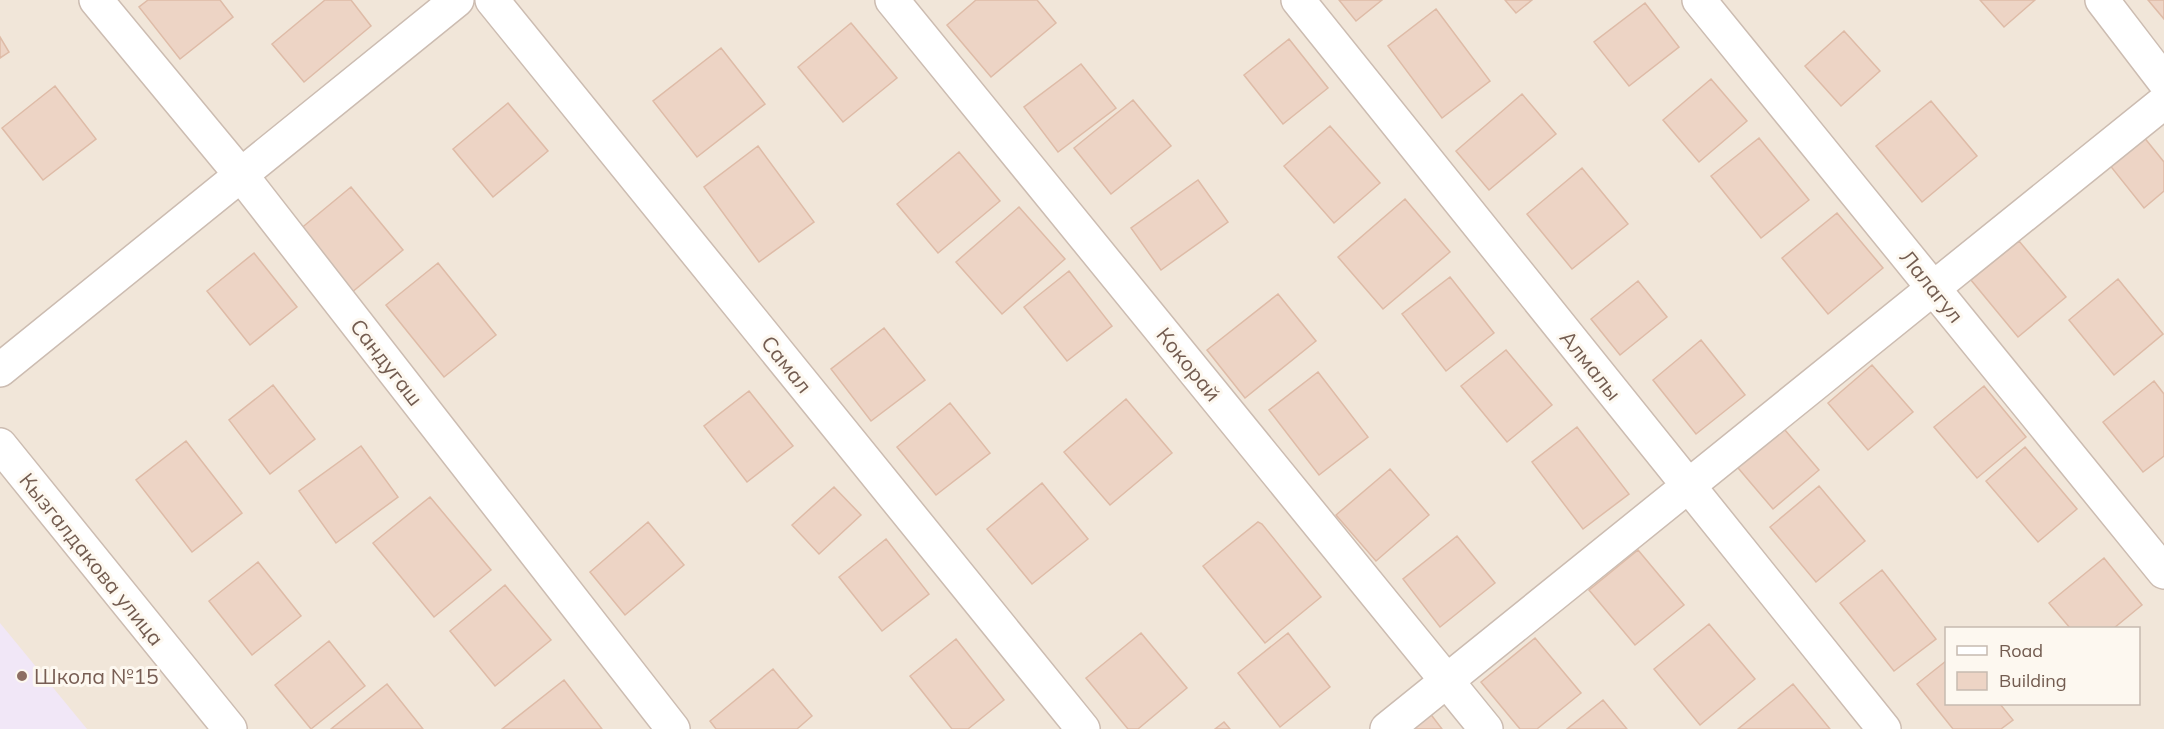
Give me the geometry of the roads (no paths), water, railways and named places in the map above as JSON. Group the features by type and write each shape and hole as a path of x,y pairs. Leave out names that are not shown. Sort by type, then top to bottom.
{"street":[{"name":"Сандугаш","path":"96,0 241,175 673,729"},
{"path":"0,370 457,0"},
{"name":"Самал","path":"492,0 1083,729"},
{"name":"Кокорай","path":"892,0 1486,729"},
{"name":"Алмалы","path":"1298,0 1884,729"},
{"name":"Лалагул","path":"1699,0 2164,572"},
{"path":"2102,0 2164,81"},
{"path":"1387,729 2164,102"},
{"name":"Кызгалдакова улица","path":"0,445 230,729"}],"place":[{"name":"Школа №15","path":"22,676"}]}
